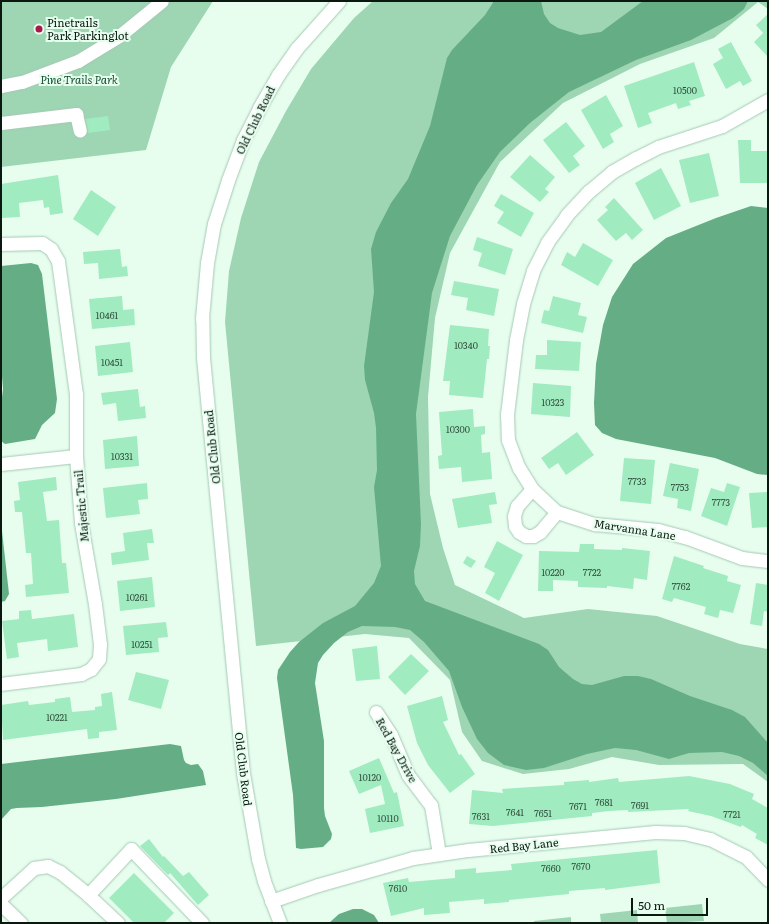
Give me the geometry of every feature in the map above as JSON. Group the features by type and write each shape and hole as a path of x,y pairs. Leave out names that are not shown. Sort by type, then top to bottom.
{"street":[{"path":"1,86 22,82 78,60 119,36 162,1"},
{"name":"Old Club Road","path":"280,923 271,901 258,859 244,773 203,357 202,318 207,263 214,224 228,180 244,140 259,108 278,75 297,48 339,1"},
{"name":"Marvanna Lane","path":"768,100 722,126 658,147 612,172 589,191 567,215 547,243 533,271 523,304 516,340 507,414 508,440 518,468 532,489 557,512 595,524 658,530 685,537 742,558 768,561"},
{"path":"1,123 76,114 80,131"},
{"name":"Majestic Trail","path":"1,244 42,243 51,250 58,261 76,394 76,456 81,523 95,604 100,644 98,659 92,669 81,674 1,684"},
{"path":"1,464 76,456"},
{"path":"532,489 517,506 514,516 515,526 520,532 526,536 533,536 540,532 557,512"},
{"name":"Red Bay Drive","path":"376,712 391,735 408,775 431,805 439,854"},
{"name":"Red Bay Lane","path":"271,901 388,864 439,854 655,832 684,833 710,839 728,847 746,858 768,880"},
{"path":"88,895 131,849 195,921"},
{"path":"1,898 34,868 48,866 60,872 88,895 118,923"},
{"path":"1,904 21,923"}],"green space":[{"name":"Pine Trails Park","path":"1,1 213,1 171,67 146,150 1,167"},
{"path":"373,1 768,1 768,9 758,2 714,38 640,64 563,103 500,162 450,253 435,318 428,397 430,494 443,548 455,585 524,618 588,609 657,616 740,644 768,649 768,782 743,764 659,765 612,757 569,769 523,774 482,761 462,732 450,680 409,638 365,634 256,646 225,322 229,271 241,218 259,162 286,111 311,69 354,18"},
{"path":"702,904 704,921 667,923 665,908"},
{"path":"637,910 638,923 601,923 600,914"},
{"path":"571,917 571,923 534,923 534,921"}],"shaded area":[{"path":"494,1 541,1 544,14 550,23 558,28 580,35 601,32 643,1 748,1 744,9 733,18 691,40 636,60 569,92 530,123 500,152 477,185 450,236 432,293 416,414 421,524 420,546 414,571 415,584 425,601 539,644 548,650 559,667 573,679 582,684 592,685 624,676 638,676 651,679 690,696 732,710 745,717 768,743 768,776 753,763 739,756 722,752 689,753 669,759 636,750 615,748 587,754 544,768 526,770 504,765 488,753 477,739 462,707 449,671 424,642 410,630 395,627 362,626 348,632 334,643 318,663 315,683 324,741 324,808 325,816 332,834 331,839 323,847 296,848 293,795 277,678 278,670 299,642 323,623 355,606 374,583 381,566 374,487 377,470 376,428 374,413 365,380 364,366 374,292 371,249 376,232 391,203 408,179 430,126 447,58 452,50 485,15"},
{"path":"751,206 768,208 768,475 757,474 715,458 616,439 602,433 595,425 594,403 596,364 603,325 612,297 633,264 666,238"},
{"path":"31,263 38,265 42,274 57,399 55,413 42,425 35,439 5,444 1,441 1,405 3,389 1,364 1,266"},
{"path":"1,522 9,594 5,601 1,602"},
{"path":"170,744 181,746 186,763 191,765 198,764 203,771 206,785 116,799 11,809 1,820 1,764"},
{"path":"353,909 362,909 374,915 379,923 329,923 339,914"}],"building":[{"path":"768,14 768,57 754,42 763,33 756,25"},
{"path":"731,42 752,81 743,86 740,81 726,89 713,64 723,58 718,49"},
{"path":"694,62 705,96 689,101 691,105 678,109 676,103 648,113 652,123 638,128 624,86"},
{"path":"606,95 623,126 610,134 614,142 603,149 581,110"},
{"path":"108,116 110,130 88,133 85,119"},
{"path":"566,122 585,146 573,156 580,165 569,173 543,140"},
{"path":"738,140 751,140 751,151 768,151 768,183 740,183"},
{"path":"709,153 719,196 690,203 679,160"},
{"path":"530,155 555,177 545,189 549,192 540,202 510,177"},
{"path":"661,168 681,206 654,220 635,183"},
{"path":"58,175 63,213 50,215 49,207 44,208 43,200 19,203 20,217 1,218 1,184"},
{"path":"91,190 116,207 98,236 73,219"},
{"path":"501,194 534,213 521,237 497,223 504,212 494,206"},
{"path":"614,198 643,230 632,240 626,233 616,241 597,220 608,210 605,207"},
{"path":"477,237 513,249 505,275 478,266 482,253 473,250"},
{"path":"583,243 613,260 598,286 561,265 567,252 575,257"},
{"path":"120,249 122,267 127,266 128,276 99,279 98,263 84,264 83,252"},
{"path":"454,281 499,289 494,316 466,310 468,298 451,295"},
{"path":"122,296 123,310 134,309 135,325 92,329 89,299"},
{"path":"553,296 581,303 578,315 587,317 583,333 541,323 544,310 549,311"},
{"path":"450,325 489,329 489,359 487,359 483,398 449,395 450,381 443,381"},
{"path":"547,340 581,342 579,371 535,369 536,355 547,355"},
{"path":"130,342 133,372 98,376 95,346"},
{"path":"533,383 571,386 570,417 531,414"},
{"path":"138,389 140,407 145,406 146,418 118,421 116,403 103,405 101,393"},
{"path":"473,409 474,427 485,426 485,434 481,435 482,453 490,452 492,479 462,482 461,467 439,469 438,456 442,455 439,412"},
{"path":"577,432 594,455 566,475 558,463 549,469 541,458"},
{"path":"137,436 139,466 105,469 103,440"},
{"path":"624,458 655,460 651,504 620,501"},
{"path":"670,463 699,469 691,511 677,508 678,499 663,496"},
{"path":"56,477 57,490 43,492 47,521 59,520 62,563 66,563 69,593 26,597 25,585 33,584 31,553 26,553 22,512 15,512 14,501 20,500 18,482"},
{"path":"147,483 148,499 138,500 140,514 106,518 103,488"},
{"path":"727,483 740,487 727,526 701,516 711,488 724,492"},
{"path":"495,492 497,504 489,505 492,523 458,528 452,499"},
{"path":"768,492 768,527 752,528 749,493"},
{"path":"152,529 154,543 147,543 149,560 112,565 111,553 125,551 123,533"},
{"path":"497,541 523,555 499,601 485,593 495,573 484,567"},
{"path":"580,544 594,544 594,549 622,550 622,548 650,551 647,580 634,578 633,589 607,586 607,588 578,587 578,581 553,580 553,591 538,591 539,551 579,552"},
{"path":"467,556 476,561 471,568 463,563"},
{"path":"674,556 728,576 727,581 741,585 733,613 720,610 718,618 704,614 706,607 674,598 672,602 662,599"},
{"path":"152,577 155,607 120,611 117,581"},
{"path":"756,583 768,585 768,612 764,611 762,626 750,624"},
{"path":"31,610 32,619 74,614 78,647 48,651 47,639 17,643 19,657 7,659 2,621 19,619 19,611"},
{"path":"166,622 168,637 158,638 159,652 126,655 123,626"},
{"path":"377,646 380,679 356,681 352,649"},
{"path":"411,654 429,671 405,695 388,677"},
{"path":"136,672 169,680 161,709 128,700"},
{"path":"112,692 117,730 99,732 99,738 88,739 87,729 3,740 1,705 28,701 29,705 55,702 55,699 70,697 72,712 95,710 95,707 102,706 101,694"},
{"path":"442,696 448,720 443,722 459,755 461,754 475,774 450,793 428,765 417,743 407,706"},
{"path":"379,758 394,793 397,792 404,826 370,833 365,809 385,804 381,785 359,794 349,771"},
{"path":"689,776 730,784 754,794 752,799 768,808 768,845 755,838 757,834 742,825 741,827 711,816 688,811 689,809 628,812 628,810 609,811 592,813 592,816 493,826 469,824 472,790 503,793 502,789 564,785 564,782 589,780 589,782 618,778 619,782"},
{"path":"149,839 163,857 164,856 183,876 189,872 209,895 198,905 170,873 168,875 140,846"},
{"path":"657,850 660,883 605,890 605,888 569,891 569,894 509,900 509,902 484,904 484,899 449,902 450,913 424,915 424,908 391,916 383,883 408,878 409,882 455,878 455,870 476,868 476,873 512,870 511,864"},
{"path":"134,873 174,913 164,923 134,923 109,898"}],"place":[{"name":"Pinetrails Park Parkinglot","path":"39,29"}]}
